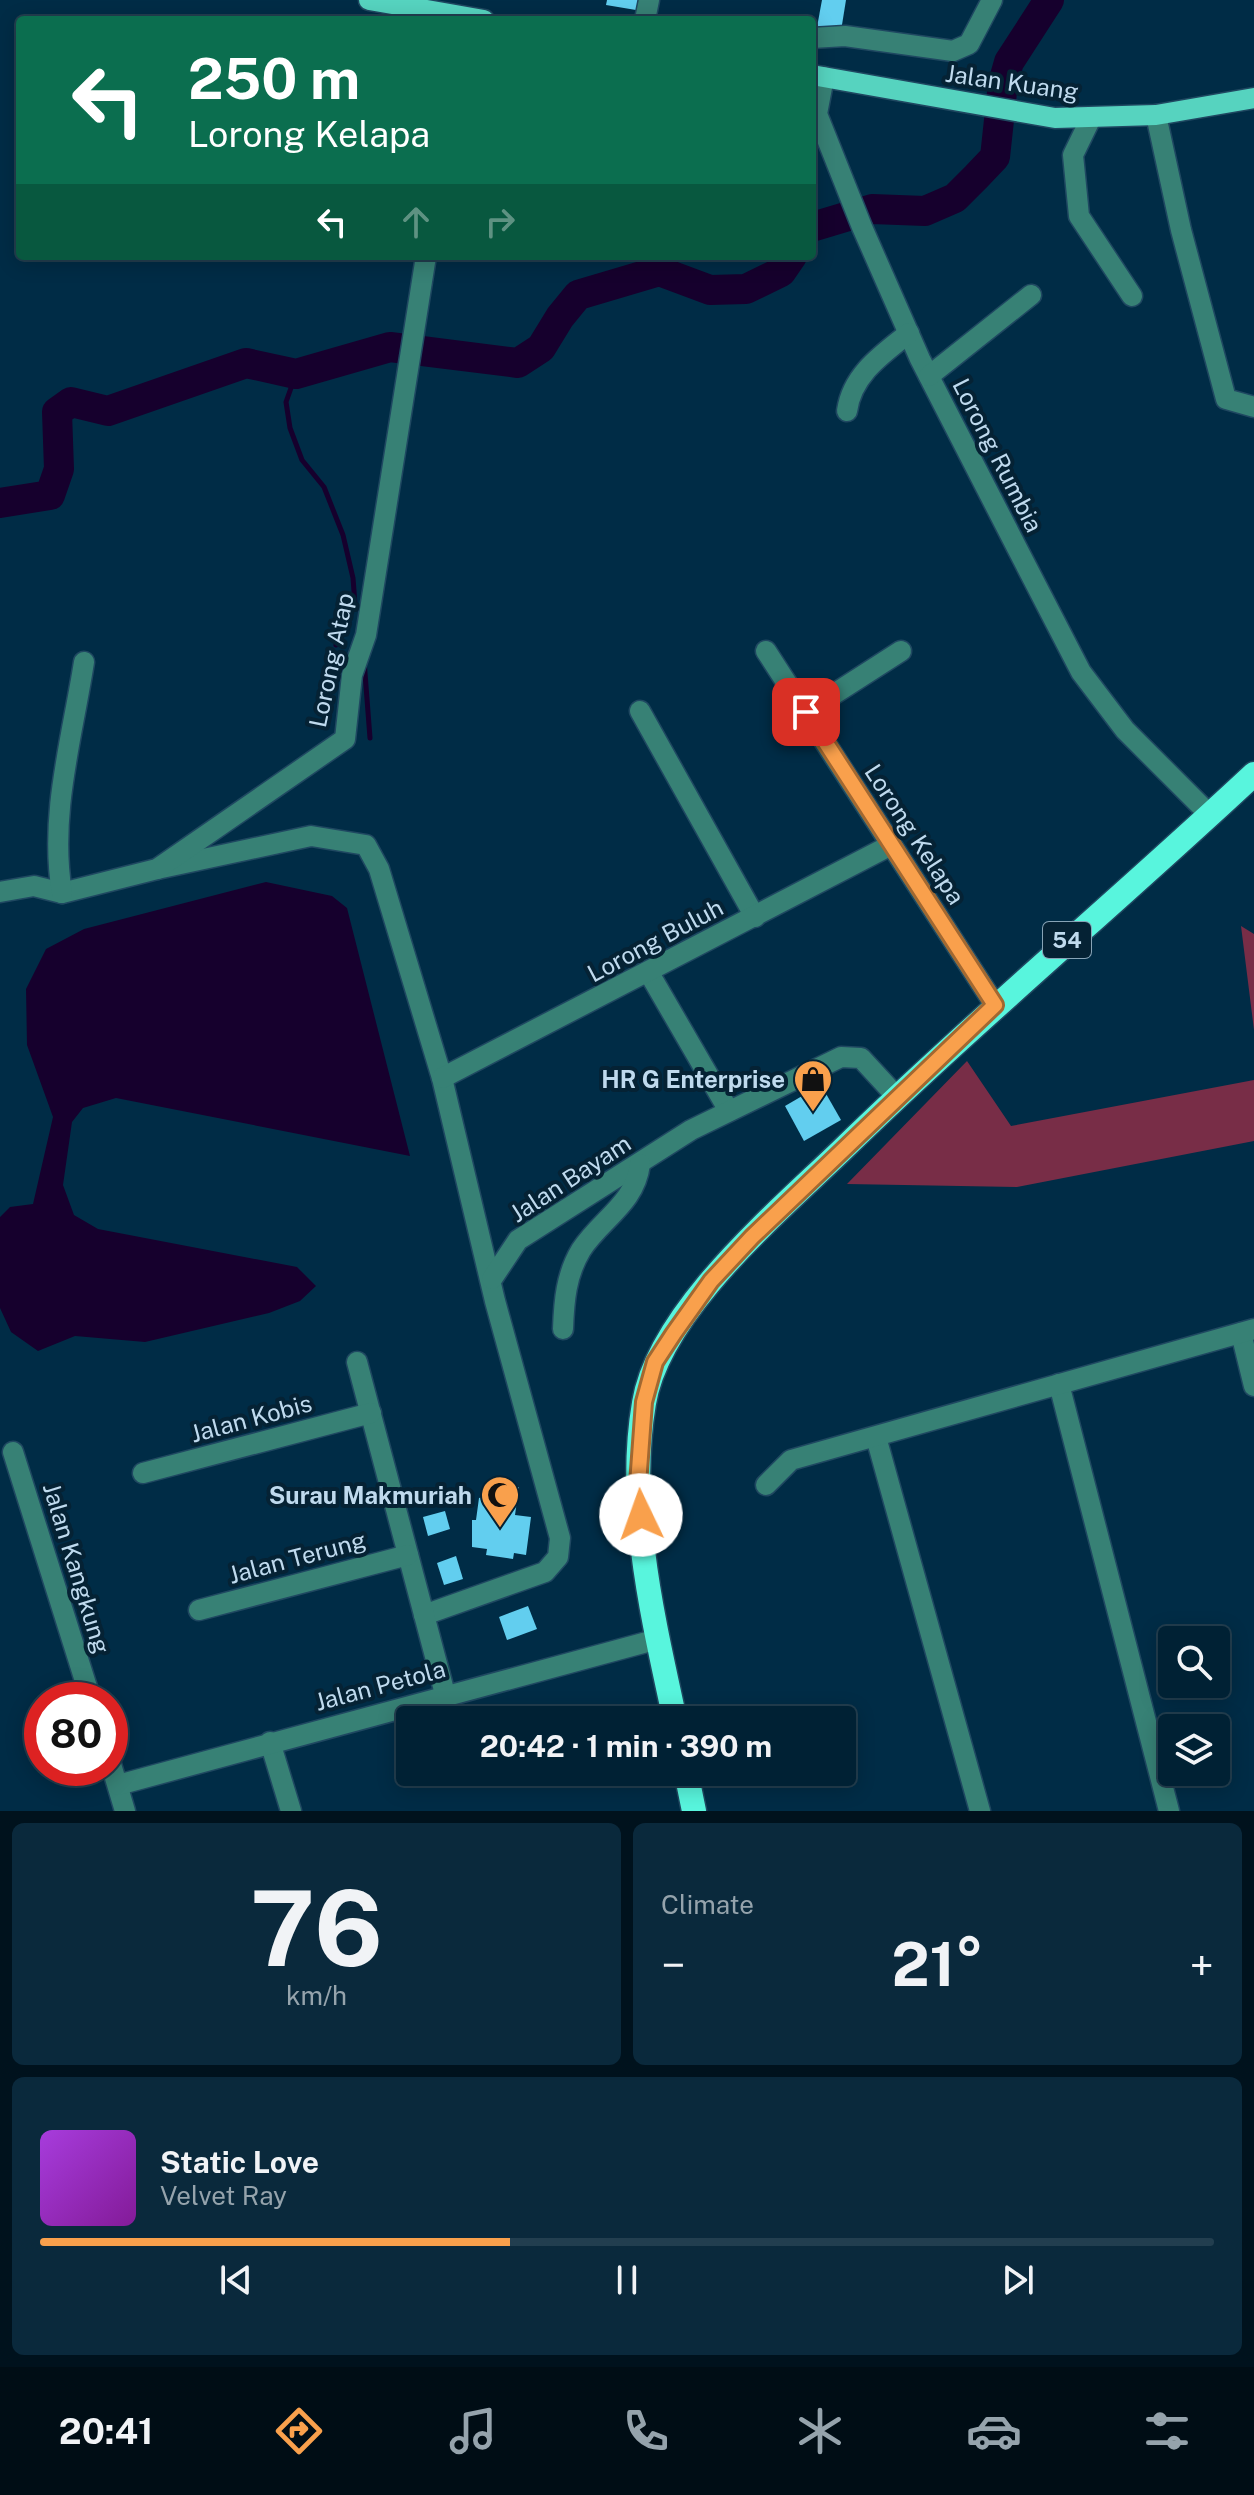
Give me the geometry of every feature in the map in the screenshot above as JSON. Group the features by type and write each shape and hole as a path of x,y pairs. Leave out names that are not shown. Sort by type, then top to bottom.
{"highway":[{"name":"54","path":"672,1706 658,1639 638,1484 644,1402 655,1362 711,1281 897,1097 995,1005 1254,774"},
{"path":"689,1786 694,1811"}],"main road":[{"path":"369,0 455,16"},
{"name":"Jalan Kuang","path":"818,76 1023,113 1091,118 1156,115 1254,98"}],"street":[{"path":"816,38 845,36 953,51 969,44 992,0"},
{"name":"Lorong Rumbia","path":"818,76 817,114 862,227 929,376 1081,672 1125,730 1210,815"},
{"path":"1156,115 1181,230 1226,399 1254,407"},
{"path":"1091,118 1073,155 1079,216 1132,296"},
{"name":"Lorong Atap","path":"0,892 34,886 62,893 157,869 345,739 352,675 366,635 425,260"},
{"path":"929,376 1031,295"},
{"path":"847,411 850,390 877,358 909,333"},
{"name":"Lorong Kelapa","path":"766,651 995,1005"},
{"path":"806,712 901,651"},
{"path":"62,893 55,852 65,766 84,662"},
{"path":"640,711 755,917"},
{"path":"157,869 311,836 366,845 379,869 442,1078 560,1538 558,1557 545,1572 424,1615"},
{"name":"Lorong Buluh","path":"442,1078 891,845"},
{"path":"649,973 729,1111"},
{"name":"Jalan Bayam","path":"492,1279 518,1240 691,1130 841,1057 853,1056 870,1065 897,1097"},
{"path":"563,1329 569,1273 582,1248 624,1204 636,1184 640,1164"},
{"path":"766,1485 791,1460 1247,1331 1254,1386"},
{"path":"357,1362 445,1694"},
{"path":"1059,1384 1169,1811"},
{"name":"Jalan Kobis","path":"143,1473 371,1413"},
{"path":"876,1437 980,1811"},
{"name":"Jalan Kangkung","path":"13,1452 85,1682"},
{"name":"Jalan Terung","path":"199,1610 408,1555"},
{"name":"Jalan Petola","path":"128,1782 445,1694 658,1639"},
{"path":"270,1742 291,1811"},
{"path":"118,1786 125,1811"}],"shaded area":[{"path":"266,882 332,896 347,908 410,1156 116,1098 83,1108 72,1122 63,1185 74,1215 98,1229 297,1267 316,1286 300,1301 269,1313 145,1342 75,1336 38,1351 11,1332 0,1308 0,1217 10,1207 33,1204 53,1117 27,1045 26,989 46,949 84,929"},
{"path":"1241,926 1254,934 1254,1030"},
{"path":"967,1061 1011,1126 1254,1080 1254,1141 1017,1187 847,1184"}],"building":[{"path":"607,0 638,0 636,10 606,5"},
{"path":"822,0 846,0 841,31 817,27"},
{"name":"HR G Enterprise","path":"821,1085 841,1120 804,1141 785,1106"},
{"name":"Surau Makmuriah","path":"519,1487 515,1515 531,1517 526,1555 514,1553 513,1559 486,1555 487,1549 472,1547 472,1520 476,1520 479,1498"},
{"path":"445,1511 450,1529 428,1536 423,1517"},
{"path":"456,1556 463,1579 444,1585 437,1563"},
{"path":"528,1606 537,1629 507,1640 499,1617"}],"waterway":[{"path":"816,226 872,209 925,211 955,198 995,157 1003,83 1009,62 1049,0"},
{"path":"0,503 50,495 59,469 57,412 71,402 108,411 246,363 296,374 390,347 518,363 541,348 578,295 659,271 710,290 746,289 781,272 789,260"},
{"path":"296,374 286,402 290,428 302,460 324,487 343,535 353,578 355,604 336,645"},
{"path":"364,660 370,738"}],"place":[{"name":"HR G Enterprise","path":"813,1113"},
{"name":"Surau Makmuriah","path":"500,1529"}],"route":[{"path":"641,1515 638,1484 644,1402 655,1362 674,1333 711,1281 752,1237 995,1005 806,712"}]}
